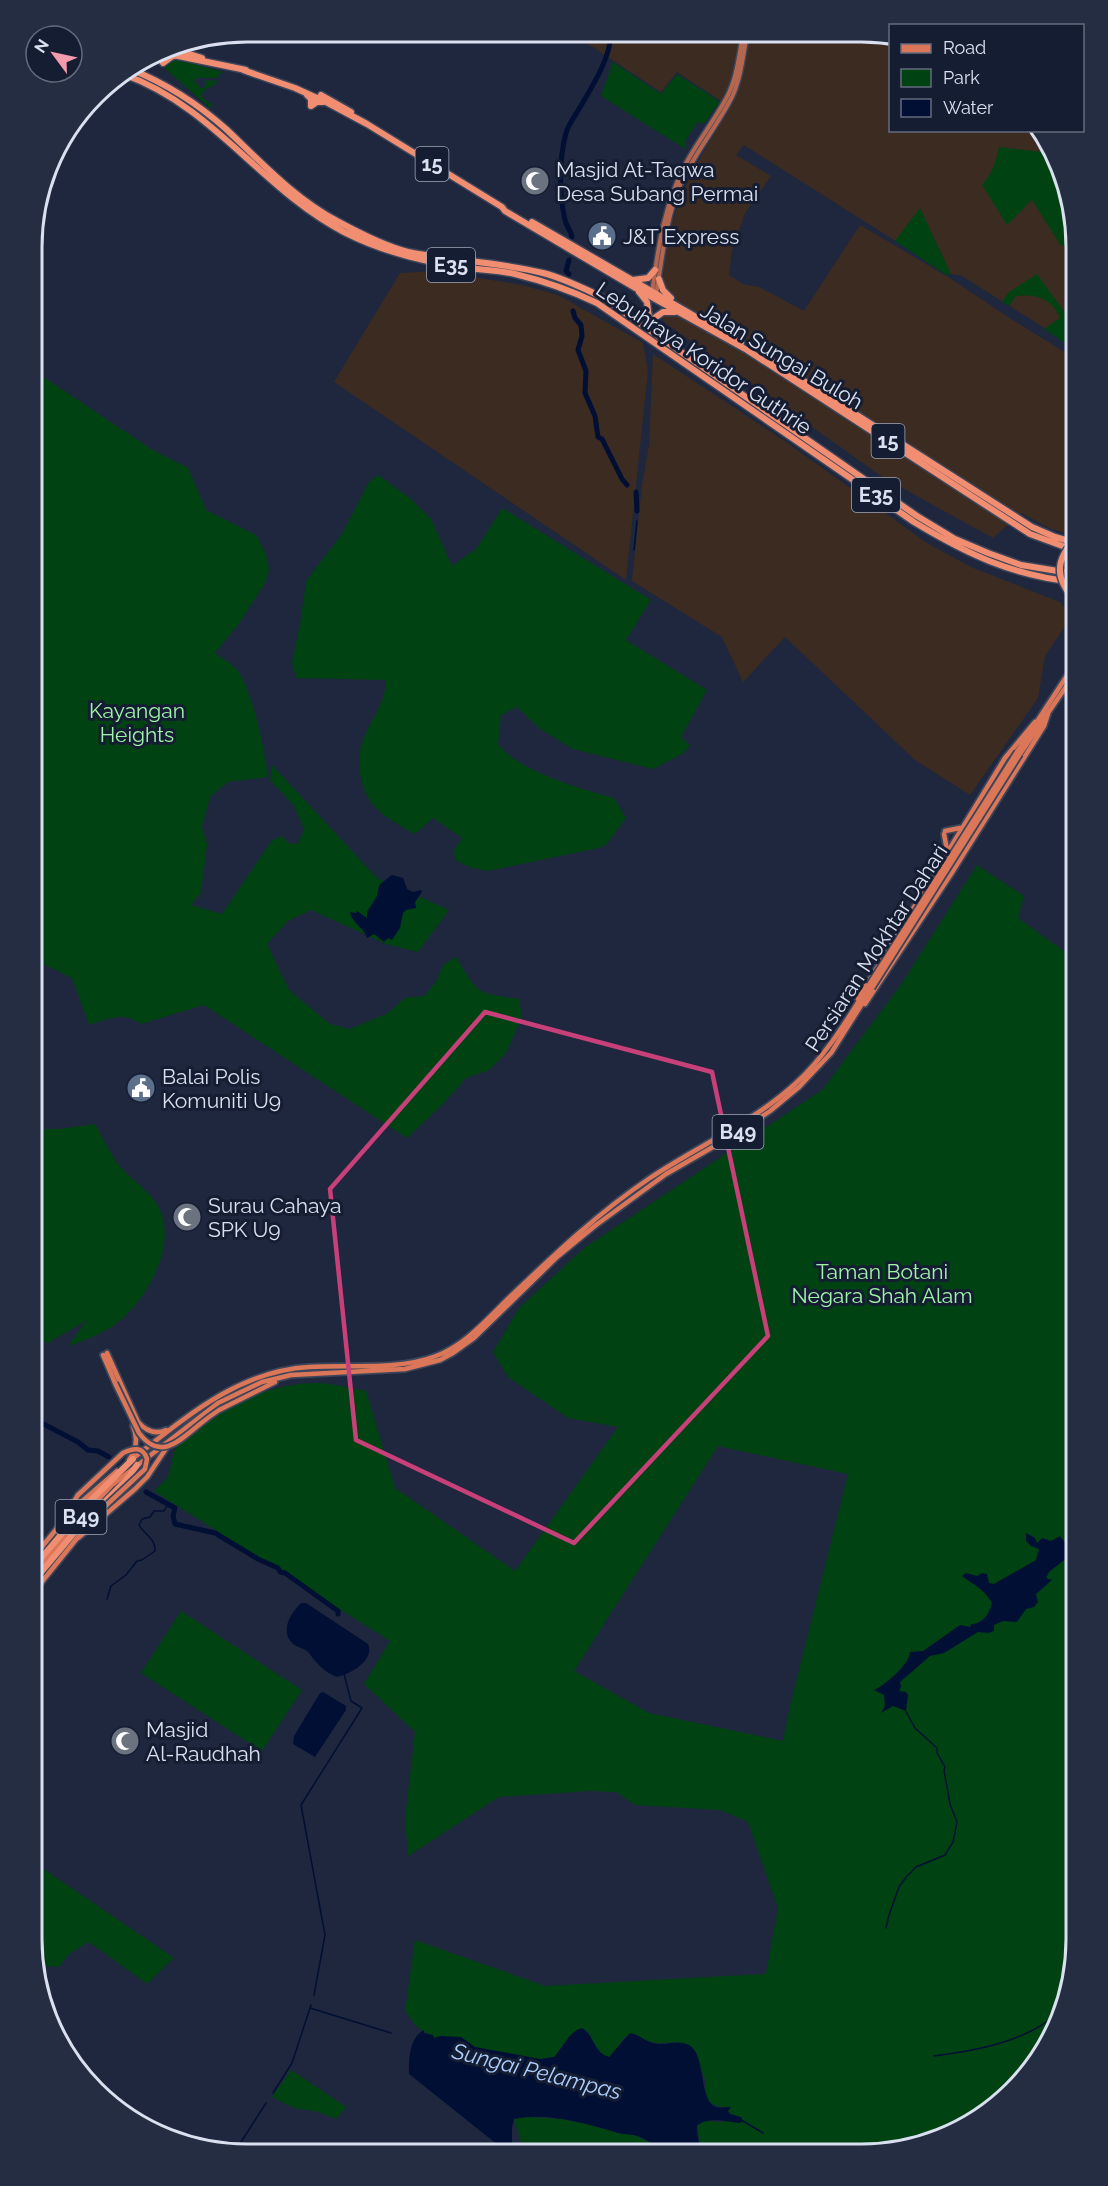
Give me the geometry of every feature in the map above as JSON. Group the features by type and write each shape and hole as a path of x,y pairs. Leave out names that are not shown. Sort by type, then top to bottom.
{"highway":[{"name":"Jalan Sungai Buloh","path":"185,52 228,67"},
{"path":"161,61 177,55"},
{"name":"Jalan Sungai Buloh","path":"177,55 279,78 319,94 360,117 367,124"},
{"name":"Jalan Sungai Buloh","path":"243,70 305,92 367,124 502,207 633,280 678,312 772,365 1030,534 1066,547"},
{"name":"Lebuhraya Koridor Guthrie","path":"137,74 193,103 224,128 278,179 336,221 373,239 407,251 513,266 545,274 602,297 914,522 975,556 1019,572 1066,581"},
{"name":"Lebuhraya Koridor Guthrie","path":"135,75 140,76"},
{"name":"Lebuhraya Koridor Guthrie","path":"158,85 219,132 284,192 310,212 344,232 402,255 433,263 524,276 547,282 597,303 696,366 917,516 955,539 1021,565 1066,572"},
{"path":"305,92 311,99 311,106 317,102 328,103"},
{"name":"Jalan Sungai Buloh","path":"502,207 505,211 637,289 675,304 784,368 1032,527 1066,539"},
{"path":"633,280 648,278 655,270"},
{"path":"659,279 663,290 675,304"},
{"path":"637,289 647,302 651,319 663,312 678,312"},
{"path":"1066,551 1060,566 1063,585 1066,589"},
{"path":"42,1571 74,1533 127,1479 135,1462"},
{"path":"42,1555 62,1527 135,1462"}],"main road":[{"path":"654,295 661,232 676,184 689,158 728,96 744,42"},
{"path":"654,295 659,279 664,233 680,186 691,163 732,97 740,73 745,42"},
{"name":"Persiaran Mokhtar Dahari","path":"42,1548 62,1527 82,1500 123,1466 135,1462 227,1398 262,1382 291,1375 405,1369 440,1360 453,1353 474,1338 557,1257 613,1212 672,1171 737,1133 781,1103 806,1081 831,1053 1035,722 1066,677"},
{"name":"Persiaran Mokhtar Dahari","path":"1018,753 1066,687"},
{"path":"855,1012 863,1007 951,874 1044,726 1048,714"},
{"path":"855,1012 860,993 1005,758 1035,722"},
{"path":"946,856 948,846 945,833 963,826"},
{"path":"946,856 955,854 957,859 951,874"},
{"name":"Persiaran Mokhtar Dahari","path":"42,1565 95,1502 173,1426 225,1392 279,1371 308,1367 404,1364 438,1355 452,1348 471,1334 573,1237 627,1195 668,1166 753,1116 795,1084 855,1012"},
{"path":"123,1466 132,1455 136,1437 105,1354 143,1428 159,1433 173,1426"},
{"path":"115,1383 139,1433 152,1445 159,1447 177,1443 219,1410 257,1389 291,1375"},
{"name":"B49","path":"42,1582 78,1538 147,1477 179,1432"},
{"path":"62,1527 78,1496 123,1453 130,1449 143,1451 147,1459 145,1469 99,1512 78,1538"}],"highlighted area":[{"path":"485,1012 712,1072 768,1336 574,1543 356,1440 330,1189"}],"shaded area":[{"path":"585,42 861,42 889,44 889,132 1030,132 1045,156 1055,181 1064,220 1066,342 962,276 946,273 744,145 736,155 771,176 745,213 732,250 729,275 743,284 759,287 804,311 860,225 948,277 1066,353 1066,533 1049,528 1021,513 993,538 884,478 664,322 660,309 667,238 681,195 730,107 677,72 661,92"},
{"path":"435,271 522,285 558,295 643,343 648,371 626,580 334,382 400,273"},
{"path":"653,354 786,442 927,543 971,567 1060,602 1066,610 1066,624 1045,656 1038,698 970,795 915,760 785,637 743,682 722,637 632,581 642,485 649,445"}],"green space":[{"path":"180,60 223,72 216,78 196,78 194,81 202,89 205,86 205,80 219,81 205,90 202,95 213,105 210,108 163,67 167,61"},
{"path":"613,62 661,94 677,74 719,103 704,124 698,122 685,141 685,149 601,96"},
{"path":"999,147 1043,152 1059,194 1064,220 1065,245 1061,246 1032,200 1007,225 982,185"},
{"path":"920,208 950,272 948,276 895,241"},
{"path":"1037,274 1066,314 1066,343 1044,329 1060,318 1052,306 1036,297 1016,296 1009,306 1002,302 1009,292"},
{"name":"Kayangan Heights","path":"42,376 151,449 188,468 206,510 256,535 266,554 269,569 265,583 238,625 215,653 237,670 242,678 261,737 268,777 228,782 210,797 202,827 207,844 201,893 191,905 222,914 272,840 282,836 288,843 298,844 304,829 294,806 270,780 272,765 377,878 449,910 418,952 386,944 311,910 288,921 267,944 289,990 330,1024 350,1029 388,1013 405,998 424,996 436,982 443,965 456,957 474,985 480,990 519,999 522,1017 506,1053 489,1070 466,1078 443,1104 407,1138 204,1005 141,1024 122,1017 89,1025 72,978 42,963"},
{"path":"378,475 411,499 431,519 452,566 477,548 502,508 651,600 626,640 707,690 681,737 690,745 684,753 653,769 573,749 540,729 517,707 501,715 498,744 507,754 551,778 614,798 626,818 607,844 599,848 488,871 469,867 455,860 454,850 462,838 433,818 415,834 392,821 369,799 360,776 360,751 383,698 386,680 296,678 292,663 306,581 342,534 369,482"},
{"name":"Taman Botani Negara Shah Alam","path":"977,865 1024,896 1018,918 1066,953 1066,1953 1055,2005 1039,2042 1006,2084 964,2117 927,2133 888,2142 700,2144 697,2126 705,2121 723,2122 736,2115 730,2114 728,2111 730,2108 719,2106 708,2099 704,2076 700,2069 673,2042 653,2042 644,2040 635,2034 624,2037 609,2057 598,2050 588,2032 571,2035 554,2057 540,2059 475,2047 461,2037 434,2038 416,2026 405,2011 415,1940 545,1986 766,1974 778,1908 748,1822 720,1810 635,1805 616,1792 590,1791 499,1797 408,1856 405,1820 415,1732 364,1684 390,1641 154,1491 167,1478 177,1447 206,1422 240,1402 278,1388 297,1384 328,1384 366,1391 395,1488 515,1571 618,1427 568,1418 508,1377 493,1352 519,1308 584,1248 822,1090 900,986","holes":["718,1446 848,1474 783,1741 649,1713 574,1671"]},
{"path":"95,1124 120,1166 147,1192 159,1208 164,1222 165,1238 162,1254 149,1286 129,1312 112,1326 68,1346 87,1320 48,1343 42,1342 42,1129"},
{"path":"181,1611 302,1690 262,1751 141,1673"},
{"path":"42,1868 174,1958 147,1984 89,1942 70,1953 59,1967 45,1966 42,1939"},
{"path":"291,2070 346,2107 336,2119 319,2112 294,2108 272,2097"},
{"path":"527,2117 561,2119 597,2126 617,2133 635,2135 653,2144 522,2144 514,2119"}],"water":[{"path":"392,875 403,878 407,889 413,892 421,890 415,902 416,908 403,913 400,928 392,940 388,938 384,942 374,934 367,938 353,920 350,912 356,913 357,911 367,918 367,912 377,896 379,885"},
{"path":"1026,1533 1035,1538 1037,1543 1042,1538 1051,1541 1060,1536 1066,1544 1066,1559 1049,1572 1046,1578 1052,1580 1036,1594 1038,1602 1034,1607 1026,1609 1017,1622 1003,1621 994,1625 994,1631 978,1632 944,1653 930,1656 900,1682 899,1691 906,1692 908,1695 906,1711 893,1706 881,1713 885,1706 884,1695 874,1690 902,1668 910,1652 923,1651 960,1625 970,1627 987,1614 992,1603 989,1598 962,1576 966,1573 977,1576 982,1573 987,1574 989,1583 994,1584 1036,1560 1039,1549 1026,1541"},
{"path":"301,1603 306,1603 368,1644 369,1650 365,1661 349,1673 337,1677 321,1667 307,1651 293,1644 287,1634 288,1622"},
{"path":"323,1692 346,1706 346,1710 315,1757 293,1744 294,1736 320,1693"},
{"path":"582,2028 586,2031 597,2048 609,2057 630,2033 655,2044 680,2043 692,2047 699,2061 707,2097 711,2103 716,2107 731,2107 728,2111 730,2114 741,2117 743,2121 740,2123 712,2120 701,2123 697,2126 700,2144 653,2144 634,2135 617,2133 565,2119 527,2117 514,2119 512,2144 497,2144 409,2074 413,2043 424,2030 424,2033 433,2035 434,2038 461,2037 475,2047 540,2059 554,2057 577,2030"}],"waterway":[{"path":"572,237 566,222 562,199 561,165 564,143 568,127 604,63 610,42"},
{"path":"569,260 566,271 569,274"},
{"path":"573,311 581,325 582,336 578,350 586,371 585,393 595,416 598,437 602,439 627,485"},
{"path":"636,492 637,511"},
{"path":"634,550 637,521"},
{"name":"Sungai Pelampas","path":"42,1423 78,1442 88,1450 98,1451 109,1457"},
{"name":"Sungai Pelampas","path":"146,1492 175,1508 173,1516 175,1524 215,1533 258,1559 278,1568 280,1572 285,1573 338,1611 338,1614"},
{"path":"107,1599 111,1586 126,1575 137,1561 155,1551 152,1540 139,1525 142,1519 150,1517 154,1511 164,1511 168,1504"},
{"name":"Sungai Pelampas","path":"314,1995 325,1935 301,1805 362,1708 351,1701 344,1674"},
{"path":"886,1928 899,1887 916,1867 945,1855 953,1842 957,1822 950,1804 945,1767 937,1753 937,1748 915,1728 905,1710"},
{"name":"Sungai Pelampas","path":"311,2005 310,2008 391,2033"},
{"path":"273,2093 292,2063 310,2008"},
{"path":"934,2056 969,2051 1003,2042 1049,2021"},
{"path":"240,2143 266,2103"},
{"path":"743,2121 763,2133"}],"place":[{"name":"Masjid At-Taqwa Desa Subang Permai","path":"535,181"},
{"name":"J&T Express","path":"602,236"},
{"name":"Balai Polis Komuniti U9","path":"141,1088"},
{"name":"Surau Cahaya SPK U9","path":"187,1217"},
{"name":"Masjid Al-Raudhah","path":"125,1741"}]}
